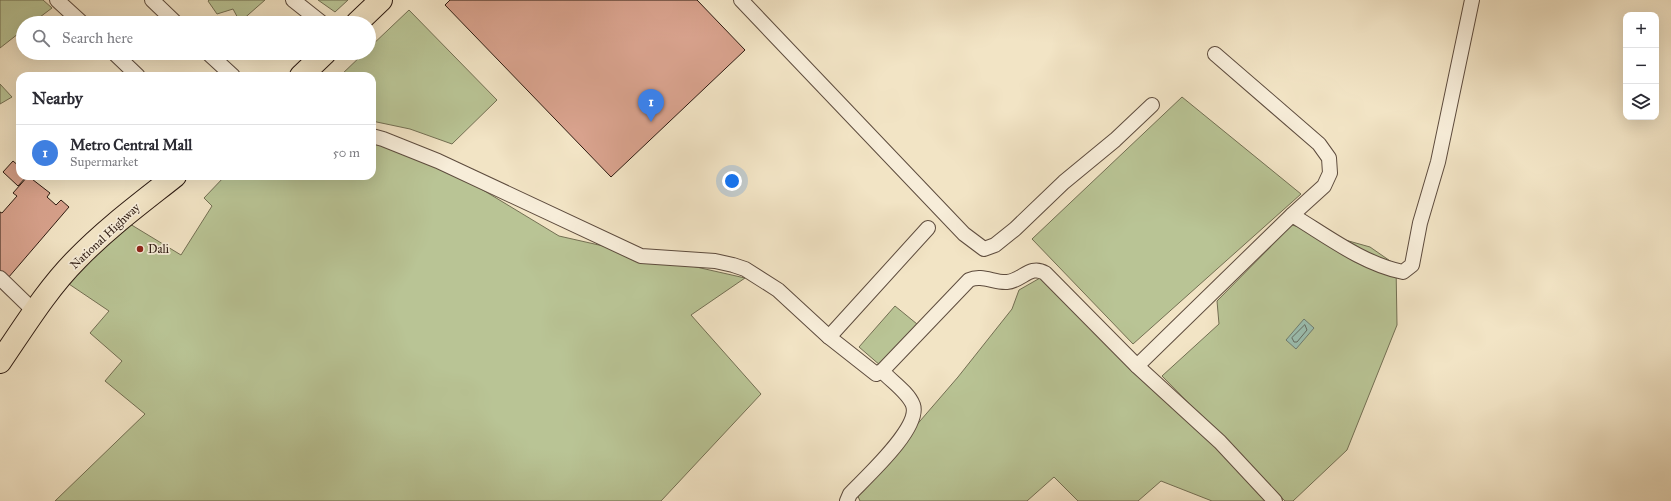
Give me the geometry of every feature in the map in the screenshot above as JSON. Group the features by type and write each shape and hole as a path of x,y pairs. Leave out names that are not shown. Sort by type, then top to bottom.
{"main road":[{"path":"365,16 382,0"},
{"path":"305,72 318,60"},
{"name":"National Highway","path":"0,362 35,312 76,260 124,216 170,180"}],"street":[{"path":"57,0 74,16"},
{"path":"152,0 169,16"},
{"path":"293,0 313,16"},
{"path":"741,0 964,234 984,249 995,245 1015,229 1064,182 1115,140 1152,105"},
{"path":"1292,214 1357,254 1389,269 1403,272 1412,265 1420,223 1438,162 1472,0"},
{"path":"1138,366 1292,214 1324,186 1330,173 1329,158 1319,144 1215,54"},
{"path":"121,60 134,72"},
{"path":"216,60 229,72"},
{"path":"376,137 438,161 641,256 715,261 745,269 778,290 830,337 876,374 882,371 969,280 979,278 1007,282 1034,269 1045,273 1138,366 1220,442 1275,501"},
{"path":"830,337 928,228"},
{"path":"0,278 35,312"},
{"path":"847,501 850,494 901,439 913,417 914,407 910,400 882,371"}],"shaded area":[{"path":"0,0 43,0 52,8 41,16 16,16 16,35 0,48"},
{"path":"265,0 247,16 237,16 233,9 217,14 208,1"},
{"path":"318,0 348,0 335,12"},
{"path":"409,10 497,100 452,144 410,129 376,122 376,72 344,72 357,60 376,60 376,41"},
{"path":"0,84 12,97 0,104"},
{"path":"1182,97 1301,194 1133,344 1032,239"},
{"path":"376,138 430,158 559,236 745,278 691,315 761,394 661,501 55,501 145,414 105,381 122,361 90,333 109,311 63,280 125,221 181,255 212,206 204,198 221,180 376,180"},
{"path":"1292,225 1370,247 1396,265 1397,325 1347,450 1293,501 1285,501 1162,376 1219,324 1217,301"},
{"path":"1040,278 1215,446 1268,501 1212,501 1161,481 1138,501 1078,501 1054,477 1027,501 860,501 857,494 958,377 1012,309 1019,290"},
{"path":"895,306 917,324 881,366 859,347"}],"water":[{"path":"1304,319 1314,328 1296,349 1286,340"}],"building":[{"path":"450,0 697,0 745,50 611,177 445,5"},
{"path":"13,161 16,164 16,180 23,180 18,186 3,172"},
{"path":"24,180 33,180 50,193 47,197 56,205 61,200 69,207 8,278 0,272 0,212 2,213 17,196 13,193"}],"place":[{"name":"Metro Central Mall","path":"651,122"},
{"name":"Dali","path":"140,249"}]}
